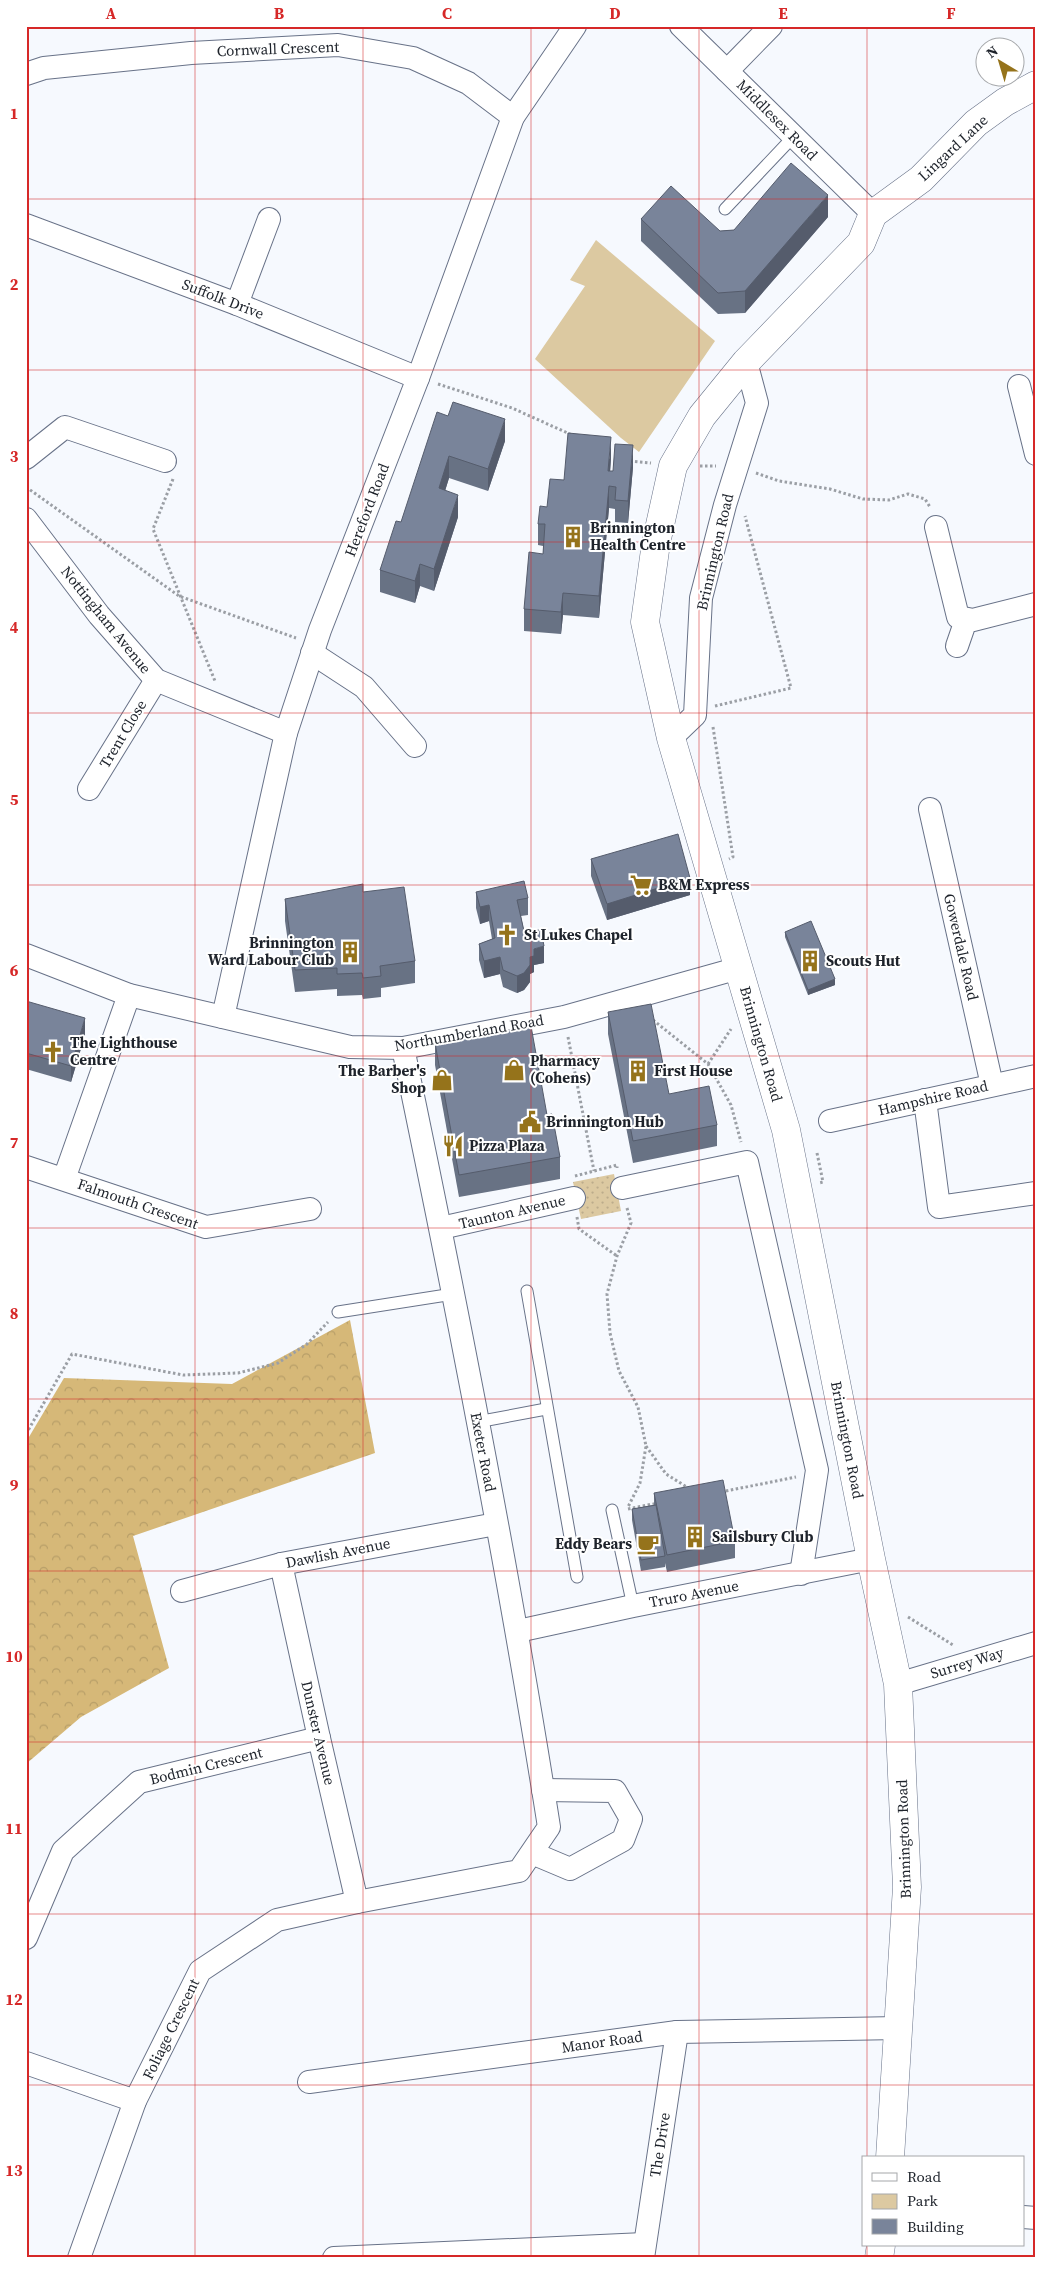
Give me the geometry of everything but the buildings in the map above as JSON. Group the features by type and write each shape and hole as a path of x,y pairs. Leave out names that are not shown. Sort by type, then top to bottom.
{"street":[{"name":"Hereford Road","path":"223,1017 286,733 314,649 418,378 513,117 575,26"},
{"name":"Middlesex Road","path":"681,26 873,214"},
{"path":"727,71 771,26"},
{"name":"Cornwall Crescent","path":"26,74 44,68 182,54 338,45 413,58 468,82 513,117"},
{"name":"Lingard Lane","path":"873,214 921,179 976,123 1005,102 1036,85"},
{"name":"Brinnington Road","path":"873,214 861,243 746,362 702,416 673,466 656,543 645,622 671,738 786,1130 871,1559 898,1684 907,1887 890,2156"},
{"path":"237,304 269,219"},
{"name":"Suffolk Drive","path":"26,225 237,304 418,378"},
{"name":"Brinnington Road","path":"695,710 701,598 725,504 757,403 746,362"},
{"path":"1019,386 1036,454"},
{"path":"26,458 65,426 165,461"},
{"name":"Nottingham Avenue","path":"26,519 99,615 156,680 286,733"},
{"path":"936,527 958,616 966,620 1036,604"},
{"path":"957,646 966,620"},
{"path":"314,649 364,687 415,746"},
{"name":"Trent Close","path":"90,789 156,680"},
{"path":"671,738 695,716 695,710"},
{"name":"Gowerdale Road","path":"930,809 992,1085"},
{"name":"Northumberland Road","path":"26,955 129,995 350,1047 403,1048 564,1017 739,968"},
{"path":"64,1179 129,995"},
{"name":"Exeter Road","path":"403,1048 441,1228 496,1524 518,1631 549,1827 532,1853"},
{"name":"Hampshire Road","path":"830,1121 1036,1076"},
{"path":"925,1100 940,1207 1036,1193"},
{"path":"622,1188 747,1162 817,1470 801,1574"},
{"name":"Falmouth Crescent","path":"26,1167 206,1227 310,1208"},
{"name":"Taunton Avenue","path":"441,1228 574,1198"},
{"name":"Dawlish Avenue","path":"182,1591 281,1564 496,1524"},
{"name":"Truro Avenue","path":"518,1631 633,1606 871,1559"},
{"name":"Dunster Avenue","path":"281,1564 319,1738 358,1902"},
{"name":"Surrey Way","path":"898,1684 1036,1643"},
{"name":"Bodmin Crescent","path":"26,1938 63,1851 139,1782 319,1738"},
{"path":"532,1853 570,1869 623,1840 631,1820 615,1791 543,1790"},
{"name":"Foliage Crescent","path":"79,2258 135,2101 200,1971 277,1920 358,1902 519,1871 532,1853"},
{"name":"Manor Road","path":"309,2082 677,2032 898,2028"},
{"name":"The Drive","path":"644,2251 677,2032"},
{"path":"26,2063 135,2101"},
{"path":"334,2258 644,2251"}],"lane":[{"path":"726,208 794,136"},
{"path":"527,1291 546,1409 577,1577"},
{"path":"338,1312 453,1294"},
{"path":"477,1422 546,1409"},
{"path":"612,1510 633,1606"}],"path":[{"path":"418,378 512,408 574,436"},
{"path":"627,460 673,466 737,466 779,481 830,489 863,499 889,500 908,494 925,499 932,512 936,527"},
{"path":"165,461 178,467 153,529 227,709"},
{"path":"26,487 179,596 314,649"},
{"path":"695,710 791,688 744,512"},
{"path":"695,710 708,717 713,727 733,857 708,865"},
{"path":"626,1000 708,1064 731,1105 747,1162"},
{"path":"708,1064 749,1003"},
{"path":"564,1017 594,1171"},
{"path":"816,1149 823,1182"},
{"name":"Taunton Avenue","path":"574,1198 568,1178 617,1165 622,1188"},
{"path":"622,1188 631,1223 617,1256 607,1294 610,1333 619,1371 638,1407 646,1446 640,1483 627,1509"},
{"path":"574,1198 580,1229 617,1256"},
{"path":"26,1434 72,1354 183,1375 238,1373 278,1363 307,1344 338,1312"},
{"path":"646,1446 666,1474 694,1491"},
{"path":"719,1492 791,1478 817,1470"},
{"path":"612,1510 664,1502"},
{"path":"884,1618 903,1613 953,1644 960,1666"}],"green space":[{"path":"596,240 715,341 639,452 621,438 535,359 585,286 570,280"},
{"path":"614,1174 621,1211 581,1219 573,1182"},
{"path":"350,1320 375,1453 133,1536 169,1668 81,1717 26,1764 26,1442 64,1378 232,1384"}],"place":[{"name":"Brinnington Health Centre","path":"573,537"},
{"name":"B&M Express","path":"641,885"},
{"name":"St Lukes Chapel","path":"507,935"},
{"name":"Brinnington Ward Labour Club","path":"350,952"},
{"name":"Scouts Hut","path":"810,961"},
{"name":"The Lighthouse Centre","path":"53,1052"},
{"name":"Pharmacy (Cohens)","path":"514,1070"},
{"name":"First House","path":"638,1071"},
{"name":"The Barber's Shop","path":"442,1080"},
{"name":"Brinnington Hub","path":"530,1122"},
{"name":"Pizza Plaza","path":"453,1146"},
{"name":"Sailsbury Club","path":"695,1537"},
{"name":"Eddy Bears","path":"648,1544"}]}
